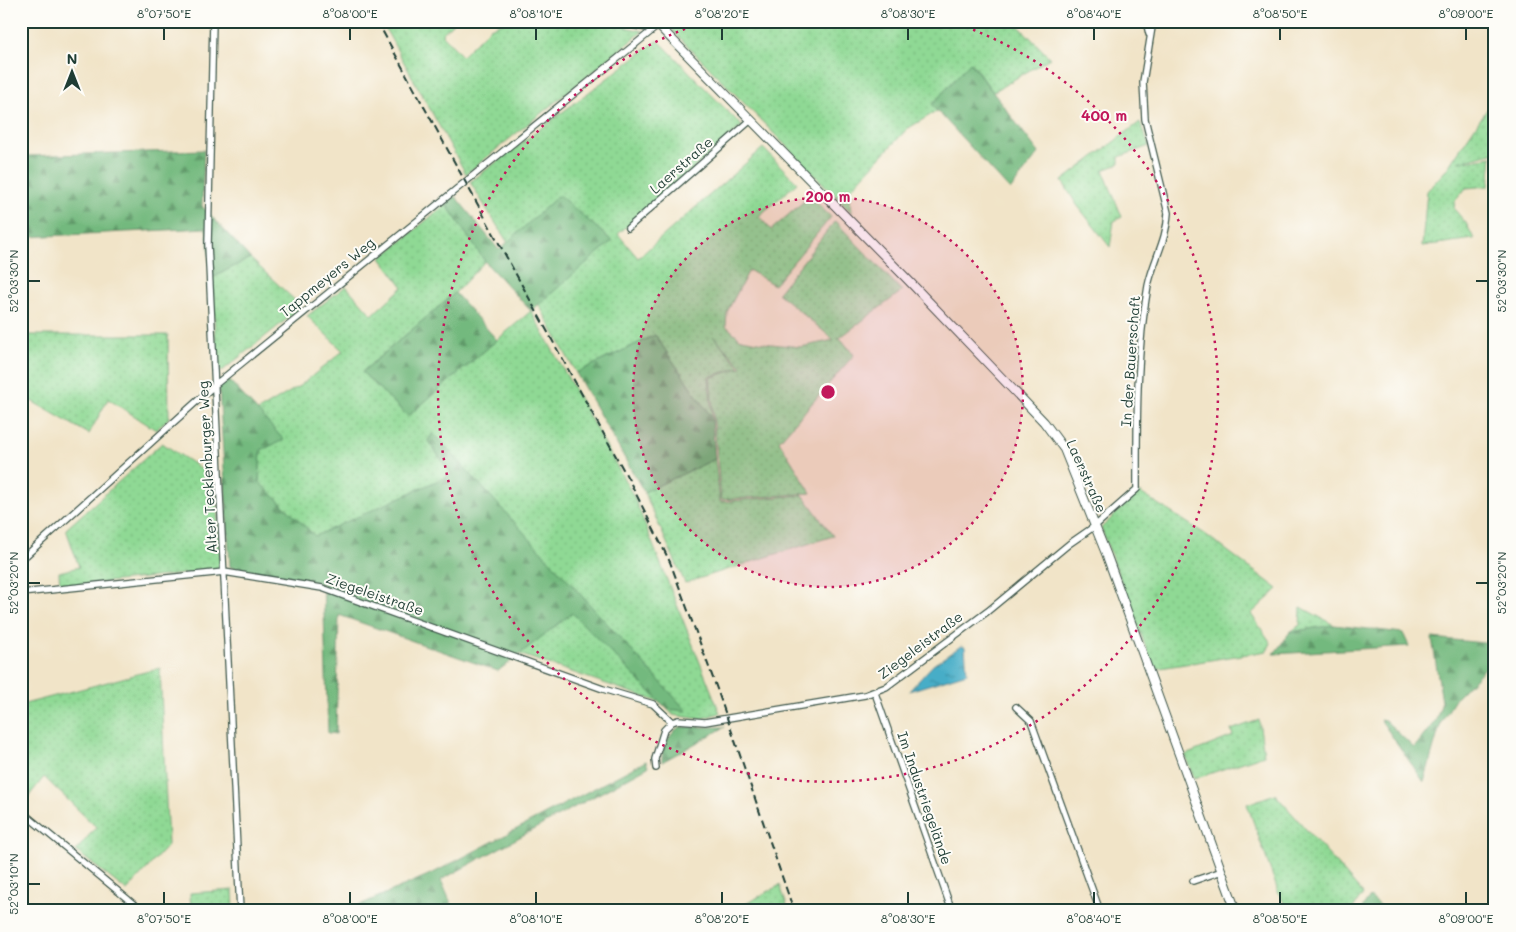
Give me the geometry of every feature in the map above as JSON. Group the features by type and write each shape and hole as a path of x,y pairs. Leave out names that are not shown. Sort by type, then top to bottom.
{"main road":[{"name":"Laerstraße","path":"656,25 909,281 1044,422 1064,449 1095,526 1236,911"}],"street":[{"name":"Alter Tecklenburger Weg","path":"213,21 208,246 240,911"},
{"path":"611,21 656,25"},
{"name":"Tappmeyers Weg","path":"21,560 216,384 656,25 668,21"},
{"name":"In der Bauerschaft","path":"1146,21 1149,36"},
{"name":"In der Bauerschaft","path":"1095,526 1137,489 1137,412 1148,285 1168,228 1168,213 1145,119 1143,82 1149,36 1153,21"},
{"name":"Laerstraße","path":"628,228 751,120"},
{"name":"Ziegeleistraße","path":"21,593 224,572 322,588 603,689 653,704 672,722 678,720 705,722 875,693 886,687 988,611 1068,544 1095,526"},
{"name":"Im Industriegelände","path":"875,693 952,911"},
{"path":"1016,707 1031,721 1100,911"},
{"path":"656,768 655,759 662,737 672,722"},
{"path":"21,811 142,911"},
{"path":"1193,881 1222,871"}],"green space":[{"path":"381,21 455,21 442,34 462,56 490,28 507,21 598,21 643,31 466,174"},
{"path":"680,21 849,21 858,30 875,21 1014,21 1050,58 993,92 971,62 932,105 937,111 907,129 848,192 852,213 673,31 674,24"},
{"path":"658,40 742,126 618,234 638,258 763,148 797,183 759,216 771,230 810,196 831,217 774,285 749,270 727,312 726,326 741,339 770,344 801,347 834,340 778,293 835,221 902,291 838,339 841,339 854,355 779,441 811,493 721,500 710,378 742,367 713,336 740,367 709,377 712,418 655,335 576,373 538,303 612,241 559,196 508,243 470,182"},
{"path":"970,62 1039,153 1010,190 932,105"},
{"path":"1495,77 1495,152 1458,162 1492,157 1489,186 1466,188 1455,201 1454,209 1466,223 1474,239 1422,246 1427,191 1446,170 1494,99"},
{"path":"1140,122 1149,146 1119,157 1119,164 1103,170 1122,217 1114,221 1110,247 1077,205 1062,181"},
{"path":"204,150 202,206 250,258 212,278 206,228 26,237 25,156"},
{"path":"559,195 612,241 531,311 486,263 446,204 455,196 499,250"},
{"path":"446,204 485,261 455,293 362,372 408,416 531,311 634,497 720,713 700,719 673,715 667,709 686,710 428,441 452,474 315,537 259,482 261,450 258,411 301,385 343,351 307,316 346,286 372,315 403,287 381,258"},
{"path":"250,258 302,307 222,371 217,369 212,278"},
{"path":"455,293 497,340 408,416 362,372"},
{"path":"21,332 26,335 168,335 169,418 156,430 108,399 89,434 21,395"},
{"path":"655,335 712,418 715,459 644,492 576,373"},
{"path":"229,380 284,440 261,450 259,482 315,536 452,474 428,441 433,433 687,711 667,709 572,613 498,671 339,615 336,734 328,733 323,584 230,567 219,387"},
{"path":"162,443 215,478 221,570 60,587 59,572 79,567 66,529"},
{"path":"715,459 720,502 803,495 833,536 685,583 644,492"},
{"path":"1139,492 1205,534 1278,589 1251,614 1271,643 1267,651 1154,669 1101,528"},
{"path":"1301,607 1334,625 1290,632 1300,625"},
{"path":"572,613 662,703 519,654"},
{"path":"1334,625 1403,633 1409,646 1274,654 1290,632"},
{"path":"1432,638 1495,644 1495,658 1456,698 1441,722 1424,782 1380,719 1385,720 1414,748 1436,720 1442,702"},
{"path":"160,668 168,845 127,891 76,851 96,827 44,777 21,806 21,705"},
{"path":"1259,720 1264,755 1194,779 1185,755 1233,736 1231,730"},
{"path":"679,727 725,727 662,762 666,742"},
{"path":"646,761 648,767 441,880 453,908 448,911 346,911 435,872"},
{"path":"1275,794 1363,894 1351,911 1289,911 1279,894 1247,804"},
{"path":"780,885 787,906 781,911 733,911"},
{"path":"233,890 234,911 191,911 190,893"},
{"path":"1370,897 1387,911 1360,911"}],"water":[{"path":"961,646 965,647 967,673 909,691 933,665"}],"railway":[{"path":"377,21 630,482 670,562 717,689 794,911"}]}
